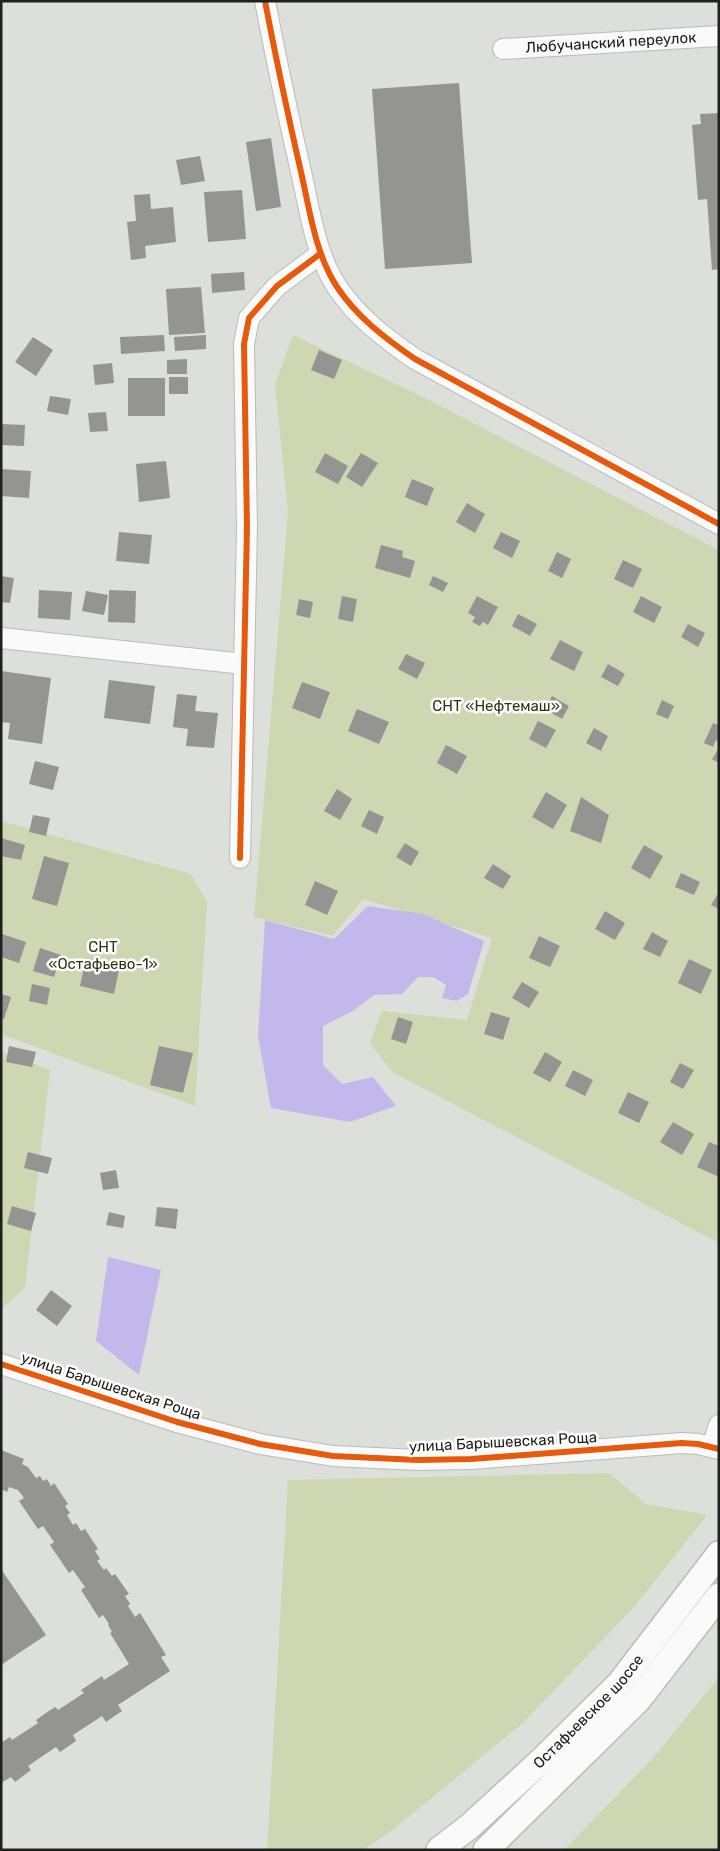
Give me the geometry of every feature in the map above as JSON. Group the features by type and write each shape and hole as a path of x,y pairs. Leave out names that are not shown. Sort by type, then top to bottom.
{"main road":[{"name":"Остафьевское шоссе","path":"439,1850 470,1826 542,1760 619,1684 719,1554"},
{"name":"Остафьевское шоссе","path":"486,1850 638,1700 719,1596"}],"street":[{"path":"265,1 278,72 320,254 337,286 348,301 363,318 401,350 719,524"},
{"name":"Любучанский переулок","path":"503,49 719,36"},
{"path":"240,858 247,527 244,344 249,318 277,286 320,254"},
{"path":"1,638 244,664"},
{"name":"улица Барышевская Роща","path":"1,1364 177,1422 260,1444 334,1456 418,1460 471,1459 682,1443 716,1448"},
{"path":"716,1448 719,1425"}],"green space":[{"name":"СНТ «Нефтемаш»","path":"293,335 425,398 719,550 719,1243 392,1072 370,1043 382,1011 467,1020 492,938 363,899 333,936 254,917 288,512 275,385"},
{"name":"СНТ «Остафьево-1»","path":"1,821 191,874 207,902 195,1106 1,1034"},
{"path":"1,1052 50,1070 25,1288 1,1309"},
{"path":"609,1473 646,1504 707,1515 636,1605 522,1724 389,1833 363,1850 267,1850 288,1480"},
{"path":"719,1677 719,1850 564,1850 654,1757"}],"shaded area":[{"path":"368,906 423,914 484,941 468,994 457,1001 442,998 446,985 433,977 418,977 402,994 374,995 353,1011 323,1026 323,1065 342,1084 373,1077 396,1106 350,1122 271,1108 258,1036 265,920 334,939"},
{"path":"108,1257 161,1270 139,1375 96,1341"}],"building":[{"path":"459,83 472,263 385,269 372,89"},
{"path":"719,113 719,269 712,270 707,199 698,200 692,125 701,124 700,114"},
{"path":"271,138 281,207 256,211 246,142"},
{"path":"200,156 205,181 181,185 176,160"},
{"path":"242,190 246,239 208,242 204,192"},
{"path":"150,194 151,209 173,207 176,242 145,246 146,258 131,260 127,222 136,221 134,195"},
{"path":"244,272 245,290 212,293 211,274"},
{"path":"201,287 205,333 169,335 166,289"},
{"path":"164,335 165,351 121,354 120,337"},
{"path":"206,335 206,349 175,351 174,337"},
{"path":"33,337 53,350 36,376 15,362"},
{"path":"319,350 342,360 334,379 311,370"},
{"path":"187,359 187,374 167,374 167,360"},
{"path":"112,363 114,383 95,385 93,365"},
{"path":"169,377 188,377 188,394 169,394"},
{"path":"128,378 165,378 165,416 128,416"},
{"path":"50,396 71,399 68,415 47,411"},
{"path":"106,412 108,431 90,432 88,413"},
{"path":"1,424 25,425 24,446 1,445"},
{"path":"325,453 348,466 338,484 315,472"},
{"path":"361,453 378,463 362,487 346,477"},
{"path":"166,461 170,498 139,502 136,464"},
{"path":"1,469 31,471 29,498 1,496"},
{"path":"412,479 434,488 427,506 405,497"},
{"path":"467,503 485,514 475,533 456,522"},
{"path":"119,532 152,535 149,564 116,561"},
{"path":"501,532 520,541 512,558 493,548"},
{"path":"381,545 403,551 402,557 415,561 410,578 375,568"},
{"path":"557,552 571,559 562,578 548,571"},
{"path":"623,560 642,569 633,588 614,579"},
{"path":"1,576 14,578 10,603 1,602"},
{"path":"433,576 448,583 443,592 429,585"},
{"path":"39,590 72,592 70,620 38,618"},
{"path":"109,590 136,591 135,623 108,622"},
{"path":"86,591 108,595 104,615 82,611"},
{"path":"342,596 357,599 353,622 338,619"},
{"path":"477,596 498,607 488,625 483,622 480,626 472,622 475,617 468,613"},
{"path":"641,596 662,607 654,623 633,612"},
{"path":"299,599 313,602 310,618 296,615"},
{"path":"518,614 537,624 530,636 512,626"},
{"path":"688,624 705,633 698,647 681,637"},
{"path":"560,640 583,652 574,671 550,659"},
{"path":"406,654 425,663 417,679 398,669"},
{"path":"608,664 625,674 618,686 601,677"},
{"path":"1,671 51,678 42,744 8,739 10,723 1,722"},
{"path":"109,680 155,686 150,724 104,718"},
{"path":"302,682 330,692 320,719 292,708"},
{"path":"177,694 197,696 195,711 218,713 214,748 186,746 188,729 173,727"},
{"path":"552,696 569,706 562,719 545,709"},
{"path":"662,700 674,706 668,719 656,714"},
{"path":"357,709 389,722 379,744 348,731"},
{"path":"538,721 556,730 546,748 529,739"},
{"path":"713,723 719,725 719,741 716,740 713,747 704,743"},
{"path":"594,728 608,736 601,751 586,743"},
{"path":"446,745 467,756 457,774 437,763"},
{"path":"719,748 719,763 712,759"},
{"path":"35,761 59,767 53,790 29,784"},
{"path":"337,789 352,799 340,820 324,811"},
{"path":"546,792 567,805 553,829 532,817"},
{"path":"581,797 609,815 601,843 570,831"},
{"path":"369,810 384,817 377,834 361,826"},
{"path":"33,815 50,818 46,836 29,832"},
{"path":"1,838 25,845 21,860 1,856"},
{"path":"405,843 419,852 411,866 396,857"},
{"path":"644,845 663,856 650,879 631,868"},
{"path":"44,856 69,863 57,906 32,899"},
{"path":"493,864 511,876 503,889 484,878"},
{"path":"681,873 700,882 694,895 675,887"},
{"path":"315,881 338,891 327,915 305,905"},
{"path":"719,892 719,909 711,905"},
{"path":"605,911 625,923 615,940 595,929"},
{"path":"652,932 668,941 660,957 643,949"},
{"path":"2,934 26,942 19,963 1,957"},
{"path":"539,936 560,946 550,967 529,958"},
{"path":"40,948 61,955 54,977 33,971"},
{"path":"86,958 120,965 114,994 80,986"},
{"path":"689,959 712,970 701,994 678,983"},
{"path":"522,982 539,992 529,1008 512,998"},
{"path":"32,984 50,988 47,1005 29,1001"},
{"path":"1,994 11,997 4,1019 1,1018"},
{"path":"491,1012 510,1018 503,1040 484,1034"},
{"path":"398,1017 413,1022 406,1044 391,1039"},
{"path":"9,1046 36,1052 32,1067 6,1062"},
{"path":"159,1046 193,1053 183,1093 150,1085"},
{"path":"545,1052 562,1062 550,1082 533,1073"},
{"path":"680,1063 694,1070 683,1089 670,1082"},
{"path":"573,1070 593,1080 585,1096 565,1086"},
{"path":"628,1092 649,1102 639,1123 618,1113"},
{"path":"673,1122 694,1134 682,1155 660,1142"},
{"path":"709,1142 719,1146 719,1177 697,1167"},
{"path":"28,1152 52,1158 48,1174 24,1168"},
{"path":"116,1170 119,1188 103,1190 100,1173"},
{"path":"12,1206 36,1213 31,1231 7,1224"},
{"path":"157,1207 178,1209 176,1229 155,1226"},
{"path":"109,1212 125,1216 123,1228 106,1225"},
{"path":"51,1290 72,1306 57,1326 36,1310"},
{"path":"1,1450 24,1459 22,1464 28,1467 36,1478 40,1476 43,1481 47,1479 51,1486 54,1483 68,1504 65,1506 70,1513 67,1515 73,1525 76,1523 81,1531 85,1529 98,1549 95,1551 100,1559 97,1561 112,1576 115,1574 129,1594 125,1596 130,1604 128,1606 135,1617 140,1613 166,1655 161,1657 170,1671 118,1705 122,1711 106,1722 102,1716 73,1735 76,1741 60,1752 56,1747 28,1766 31,1770 15,1782 11,1777 1,1783 1,1743 10,1737 12,1740 38,1723 36,1720 55,1707 58,1710 84,1693 81,1690 102,1676 104,1680 129,1664 110,1633 112,1632 109,1624 103,1615 99,1618 81,1590 85,1587 73,1570 69,1573 50,1545 54,1542 43,1526 38,1529 19,1501 24,1498 18,1490 9,1487 7,1492 1,1489"},
{"path":"1,1569 46,1635 1,1665"}],"cycle path":[{"path":"265,1 318,246 330,274 345,298 363,318 415,359 719,524"},
{"path":"240,858 247,527 244,344 249,318 277,286 320,254"},
{"path":"1,1364 177,1422 260,1444 333,1456 418,1460 471,1459 682,1443 698,1444 719,1449"}]}
